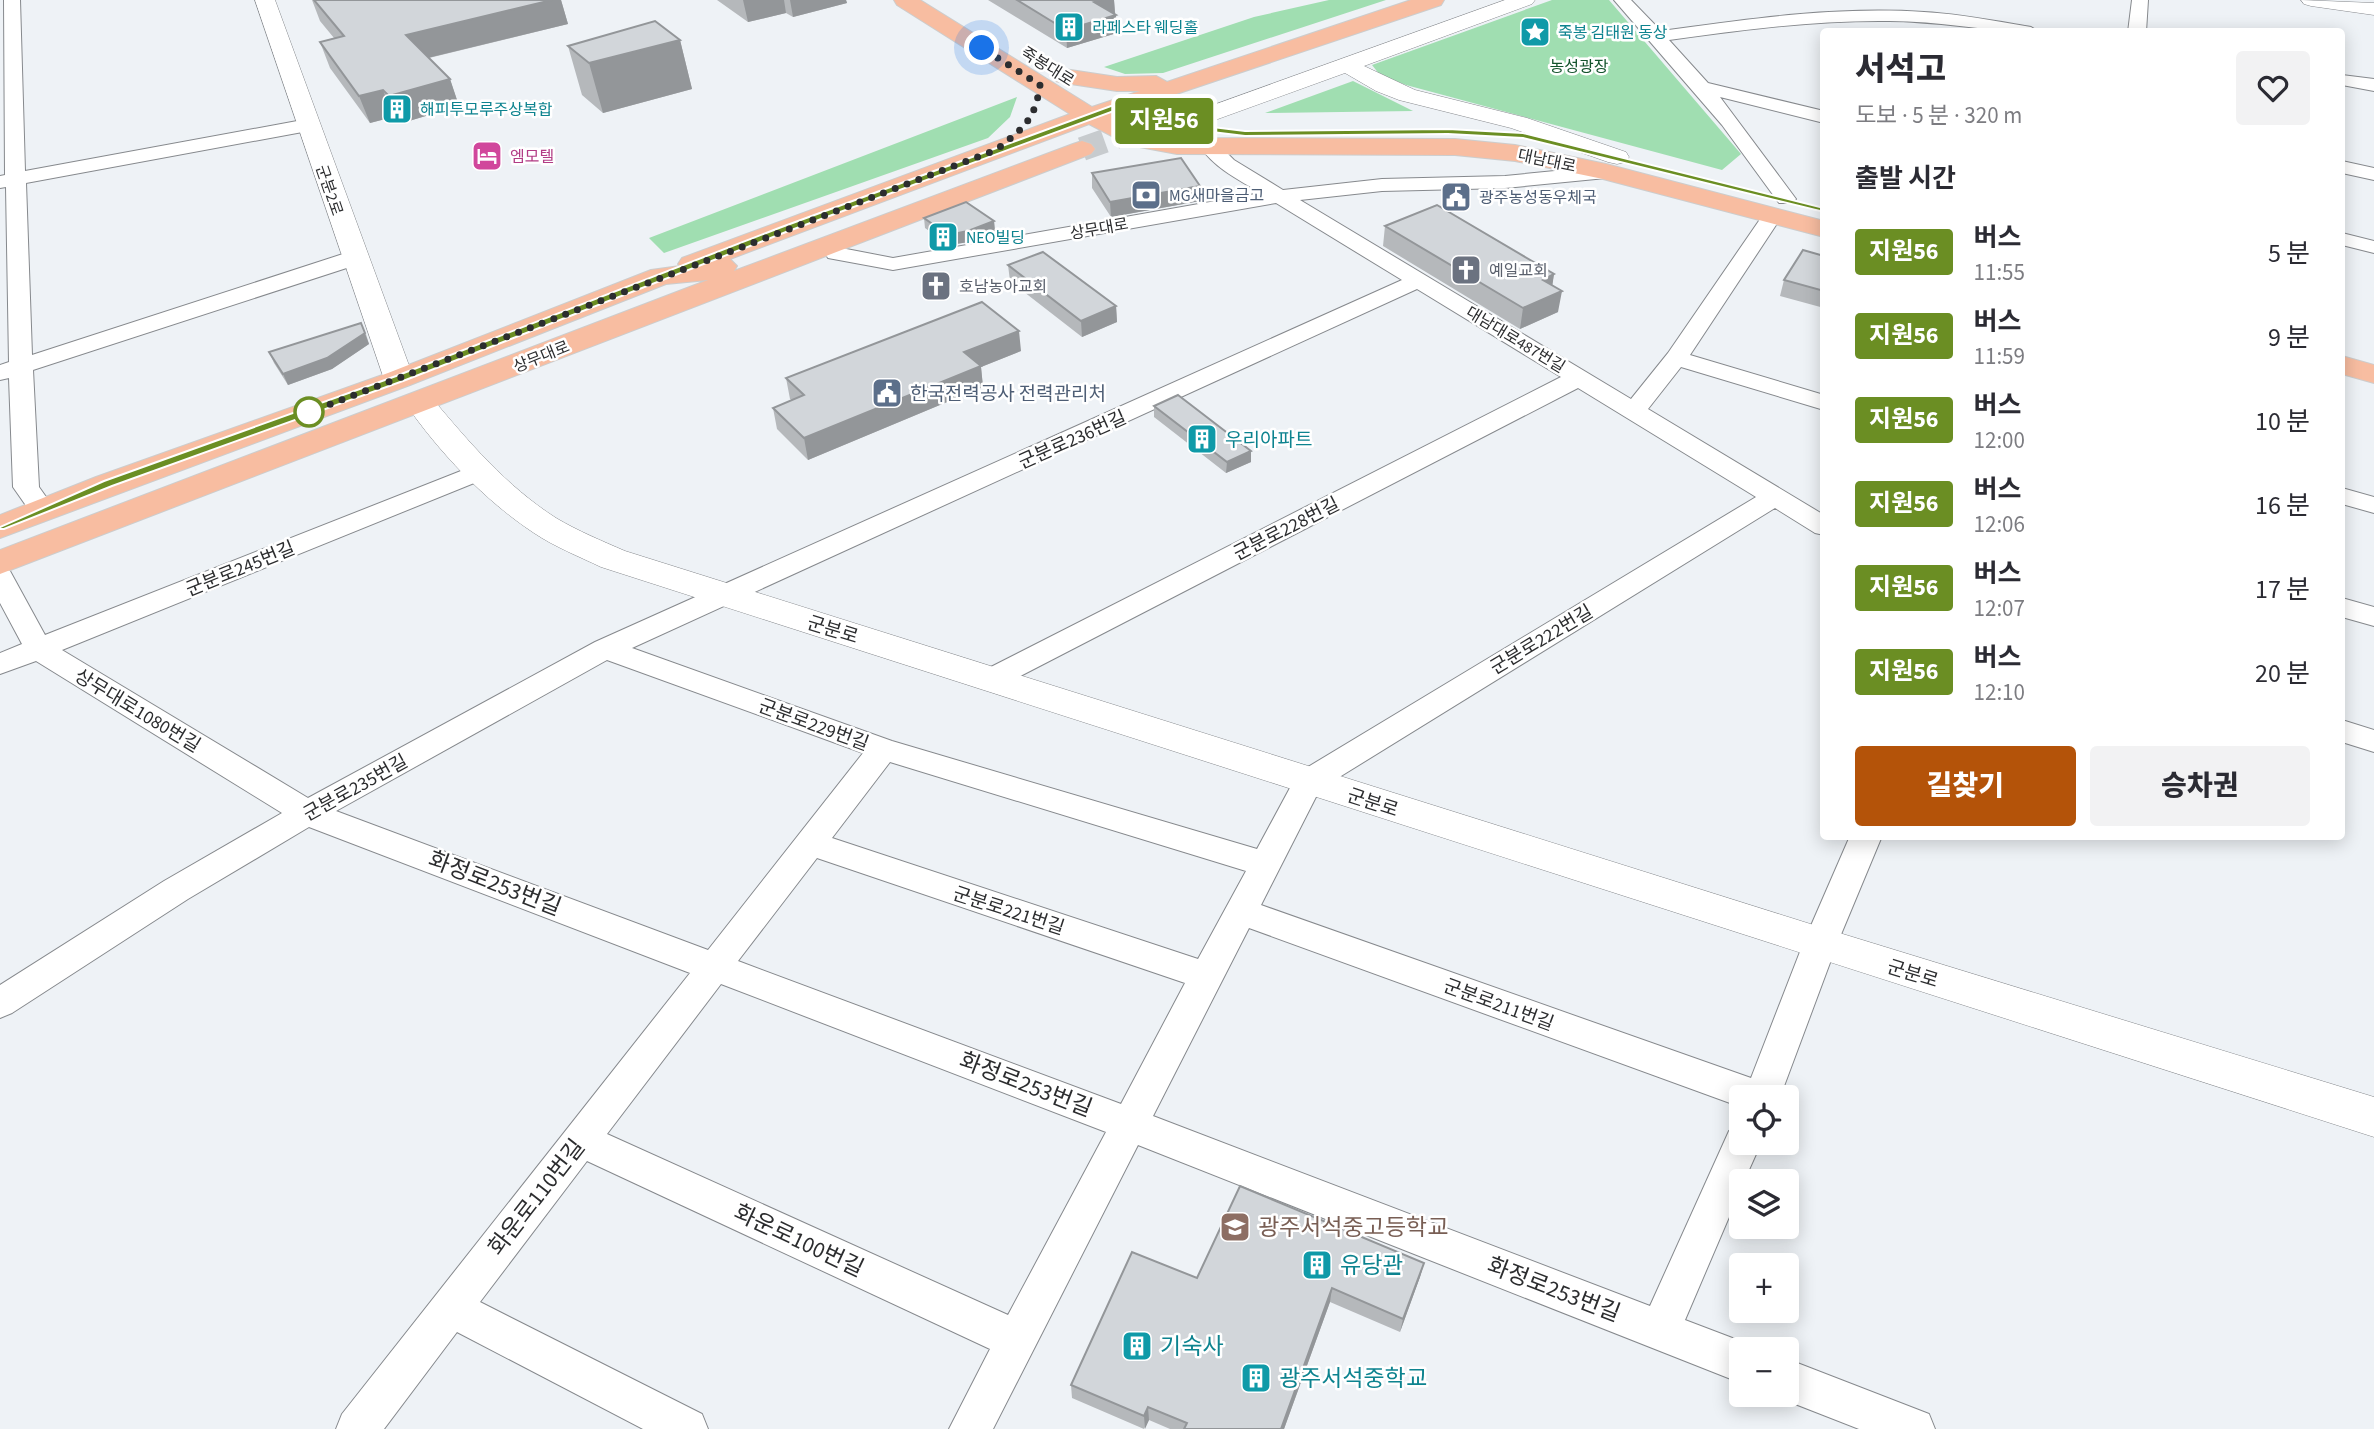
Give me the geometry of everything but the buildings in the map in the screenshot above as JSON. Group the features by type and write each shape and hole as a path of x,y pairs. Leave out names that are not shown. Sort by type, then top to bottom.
{"main road":[{"name":"죽봉대로","path":"905,0 1088,116 1138,140"},
{"name":"죽봉대로","path":"943,0 1065,76 1119,106"},
{"path":"661,276 1088,116 1433,0"},
{"path":"1065,76 1143,85 1220,71"},
{"path":"996,150 1025,127 1034,115 1040,85"},
{"name":"대남대로","path":"1119,106 1179,126 1245,133 1448,132 1523,136 1611,165 1779,208 1820,227"},
{"path":"714,288 747,284 836,253 1138,140"},
{"name":"대남대로","path":"1138,140 1211,148 1455,147 1611,165"},
{"name":"상무대로","path":"0,527 108,484 410,391 714,288 1076,145 704,273 661,276 410,391 0,563"},
{"name":"대남대로","path":"1779,208 1820,209"},
{"path":"2345,344 2374,351"},
{"path":"2345,366 2374,374"}],"street":[{"path":"12,0 8,180 11,369 26,486 43,511"},
{"name":"군분2로","path":"265,0 354,258 410,391"},
{"path":"1468,0 1193,102 1504,0"},
{"path":"1138,140 1525,0"},
{"path":"1622,0 1704,88 1759,158 1779,208 1676,358 1635,410"},
{"path":"2137,28 2140,0"},
{"path":"2311,0 2374,9"},
{"path":"1657,37 1773,21 1855,16 1922,17 2002,28"},
{"path":"1348,65 1384,86 1407,95 1519,122 1611,165"},
{"path":"2345,80 2374,85"},
{"path":"1704,88 1820,116"},
{"path":"8,180 308,125"},
{"name":"대남대로487번길","path":"1211,148 1227,164 1820,525"},
{"name":"상무대로","path":"836,253 893,264 1280,196 1382,185 1506,183 1611,165"},
{"path":"2345,168 2374,174"},
{"path":"2345,240 2374,247"},
{"path":"11,369 354,258"},
{"name":"군분로236번길","path":"723,595 1419,280"},
{"path":"1676,358 1820,402"},
{"name":"군분로228번길","path":"993,678 1580,377"},
{"name":"군분로","path":"410,391 480,472 521,508 552,529 613,559 993,678 1820,944 2374,1117"},
{"name":"군분로245번길","path":"0,664 480,472"},
{"name":"군분로222번길","path":"1309,781 1774,497"},
{"path":"2345,497 2374,505"},
{"path":"0,577 39,649"},
{"name":"군분로235번길","path":"0,1003 176,890 307,813 605,649 723,595"},
{"path":"2345,608 2374,617"},
{"name":"상무대로1080번길","path":"39,649 307,813"},
{"name":"군분로229번길","path":"605,649 883,749 715,966"},
{"path":"2345,732 2374,741"},
{"path":"883,749 1266,864"},
{"path":"971,1429 1309,781"},
{"name":"화정로253번길","path":"307,813 1129,1124 1729,1357"},
{"name":"군분로211번길","path":"1765,1085 1864,840"},
{"name":"군분로221번길","path":"810,843 1207,976"},
{"name":"군분로211번길","path":"1241,911 1729,1086"},
{"name":"화운로110번길","path":"357,1429 715,966"},
{"name":"화운로100번길","path":"580,1140 1017,1340"},
{"path":"1660,1331 1737,1155"},
{"path":"451,1308 687,1429"},
{"path":"1799,1385 1914,1429"}],"green space":[{"path":"1329,0 1386,0 1163,73 1125,74 1104,67 1254,17"},
{"name":"농성광장","path":"1552,0 1609,0 1741,154 1722,170 1406,85 1380,75 1372,65"},
{"path":"1353,81 1413,111 1265,113"},
{"path":"1017,97 1010,117 988,138 664,253 649,238"}],"tunnel":[{"path":"1082,149 1200,107"}],"bus line":[{"name":"지원56","path":"0,527 108,484 399,379 783,230 1119,106 1179,126 1245,133 1364,131 1523,136 1820,208"}],"place":[{"name":"라페스타 웨딩홀","path":"1069,27"},
{"name":"죽봉 김태원 동상","path":"1535,32"},
{"name":"해피투모루주상복합","path":"397,109"},
{"name":"엠모텔","path":"487,156"},
{"name":"MG새마을금고","path":"1146,195"},
{"name":"광주농성동우체국","path":"1456,197"},
{"name":"NEO빌딩","path":"943,237"},
{"name":"예일교회","path":"1466,270"},
{"name":"호남농아교회","path":"936,286"},
{"name":"한국전력공사 전력관리처","path":"887,393"},
{"name":"우리아파트","path":"1202,439"},
{"name":"광주서석중고등학교","path":"1235,1227"},
{"name":"유당관","path":"1317,1265"},
{"name":"기숙사","path":"1137,1346"},
{"name":"광주서석중학교","path":"1256,1378"}],"route":[{"path":"309,412 302,415 996,150 1025,127 1034,115 1040,85 982,48"}]}
